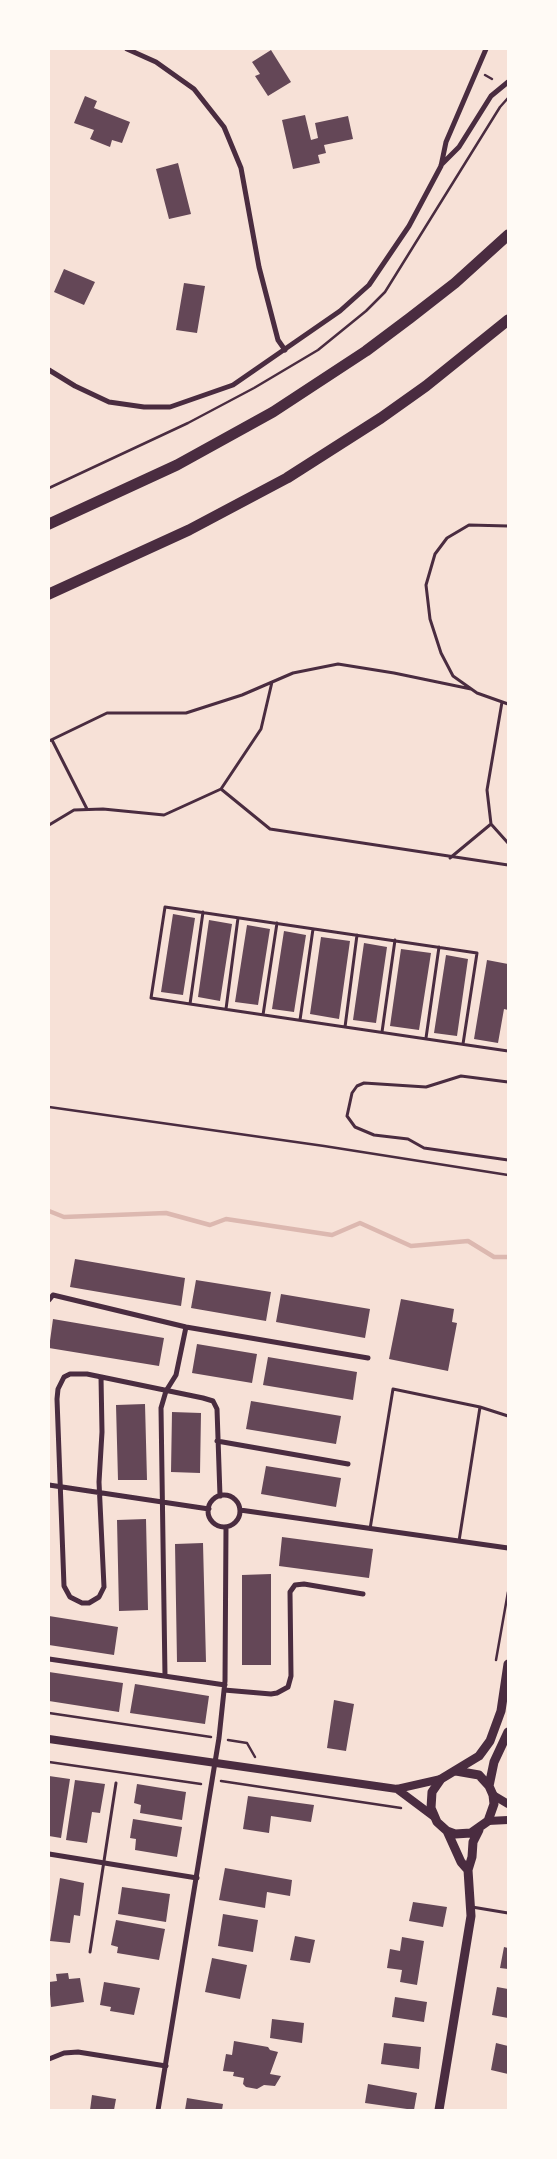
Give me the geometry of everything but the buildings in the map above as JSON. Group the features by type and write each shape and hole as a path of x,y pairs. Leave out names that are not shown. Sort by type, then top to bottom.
{"highway":[{"path":"49,524 177,465 281,407 358,356 410,318 455,283 508,235"},
{"path":"49,594 189,530 287,478 350,439 426,386 508,320"}],"main road":[{"path":"468,1870 461,1862 447,1831 434,1816 431,1808 432,1792 441,1779 479,1756 494,1735 501,1711 508,1664"},
{"path":"489,1786 494,1762 508,1732"},
{"path":"440,2110 468,1940 471,1907 468,1870 472,1857 473,1842 479,1830 488,1822 494,1804 494,1795 489,1786 472,1772 456,1771"},
{"path":"447,1831 463,1834 479,1830"}],"street":[{"path":"127,49 156,62 194,89 224,127 240,168 259,267 278,340 285,350"},
{"path":"49,370 75,386 109,402 144,407 170,407 233,385 340,311 369,285 409,226 441,166 446,142 486,49"},
{"path":"441,166 459,148 491,96 508,82"},
{"path":"51,1298 186,1327 368,1358"},
{"path":"165,1676 161,1408 166,1391 176,1376 186,1327"},
{"path":"101,1377 99,1492 104,1588 95,1600 82,1603 70,1597 64,1586 57,1398 58,1389 64,1377 78,1373 101,1377 213,1401 217,1409 220,1496"},
{"path":"217,1441 348,1464"},
{"path":"49,1485 209,1509"},
{"path":"220,1496 231,1498 238,1503 240,1510 237,1520 226,1527 212,1522 209,1509 214,1500 220,1496"},
{"path":"240,1510 508,1548"},
{"path":"158,2110 212,1783 225,1687 226,1527"},
{"path":"49,1659 271,1694 278,1693 288,1687 291,1676 290,1592 296,1585 304,1584 363,1594"},
{"path":"49,1740 397,1789 441,1779"},
{"path":"397,1789 434,1816"},
{"path":"494,1795 508,1804"},
{"path":"488,1822 508,1820"},
{"path":"49,1854 196,1878"},
{"path":"49,2059 64,2053 78,2052 166,2066"}],"lane":[{"path":"508,526 469,524 447,538 435,554 426,585 430,619 441,653 453,676 477,693 508,704"},
{"path":"87,809 50,740 107,713 186,713 293,673 338,664 394,673 471,689"},
{"path":"49,825 74,810 87,809 164,815 221,789 260,729 272,682"},
{"path":"502,702 487,790 491,824 508,843"},
{"path":"221,789 270,829 449,858 508,865"},
{"path":"449,858 491,824"},
{"path":"463,1044 477,952 165,907 151,998 508,1051"},
{"path":"190,1004 203,912"},
{"path":"226,1009 238,918"},
{"path":"263,1015 277,923"},
{"path":"300,1020 313,929"},
{"path":"344,1027 357,935"},
{"path":"382,1032 395,940"},
{"path":"426,1038 439,947"},
{"path":"508,1082 461,1076 426,1087 364,1083 357,1086 352,1093 347,1116 355,1128 374,1135 408,1139 424,1148 508,1160"},
{"path":"370,1529 394,1389 480,1407 508,1416"},
{"path":"459,1541 480,1407"},
{"path":"90,1952 116,1783"},
{"path":"471,1907 508,1913"}],"path":[{"path":"483,74 492,79"},
{"path":"49,1107 324,1146 508,1175"},
{"path":"49,1714 234,1741"},
{"path":"49,1762 193,1784 224,1780 401,1808"}],"waterway":[{"path":"49,1211 64,1217 166,1213 210,1225 226,1219 332,1235 360,1223 411,1246 468,1241 494,1257 508,1257"}]}
